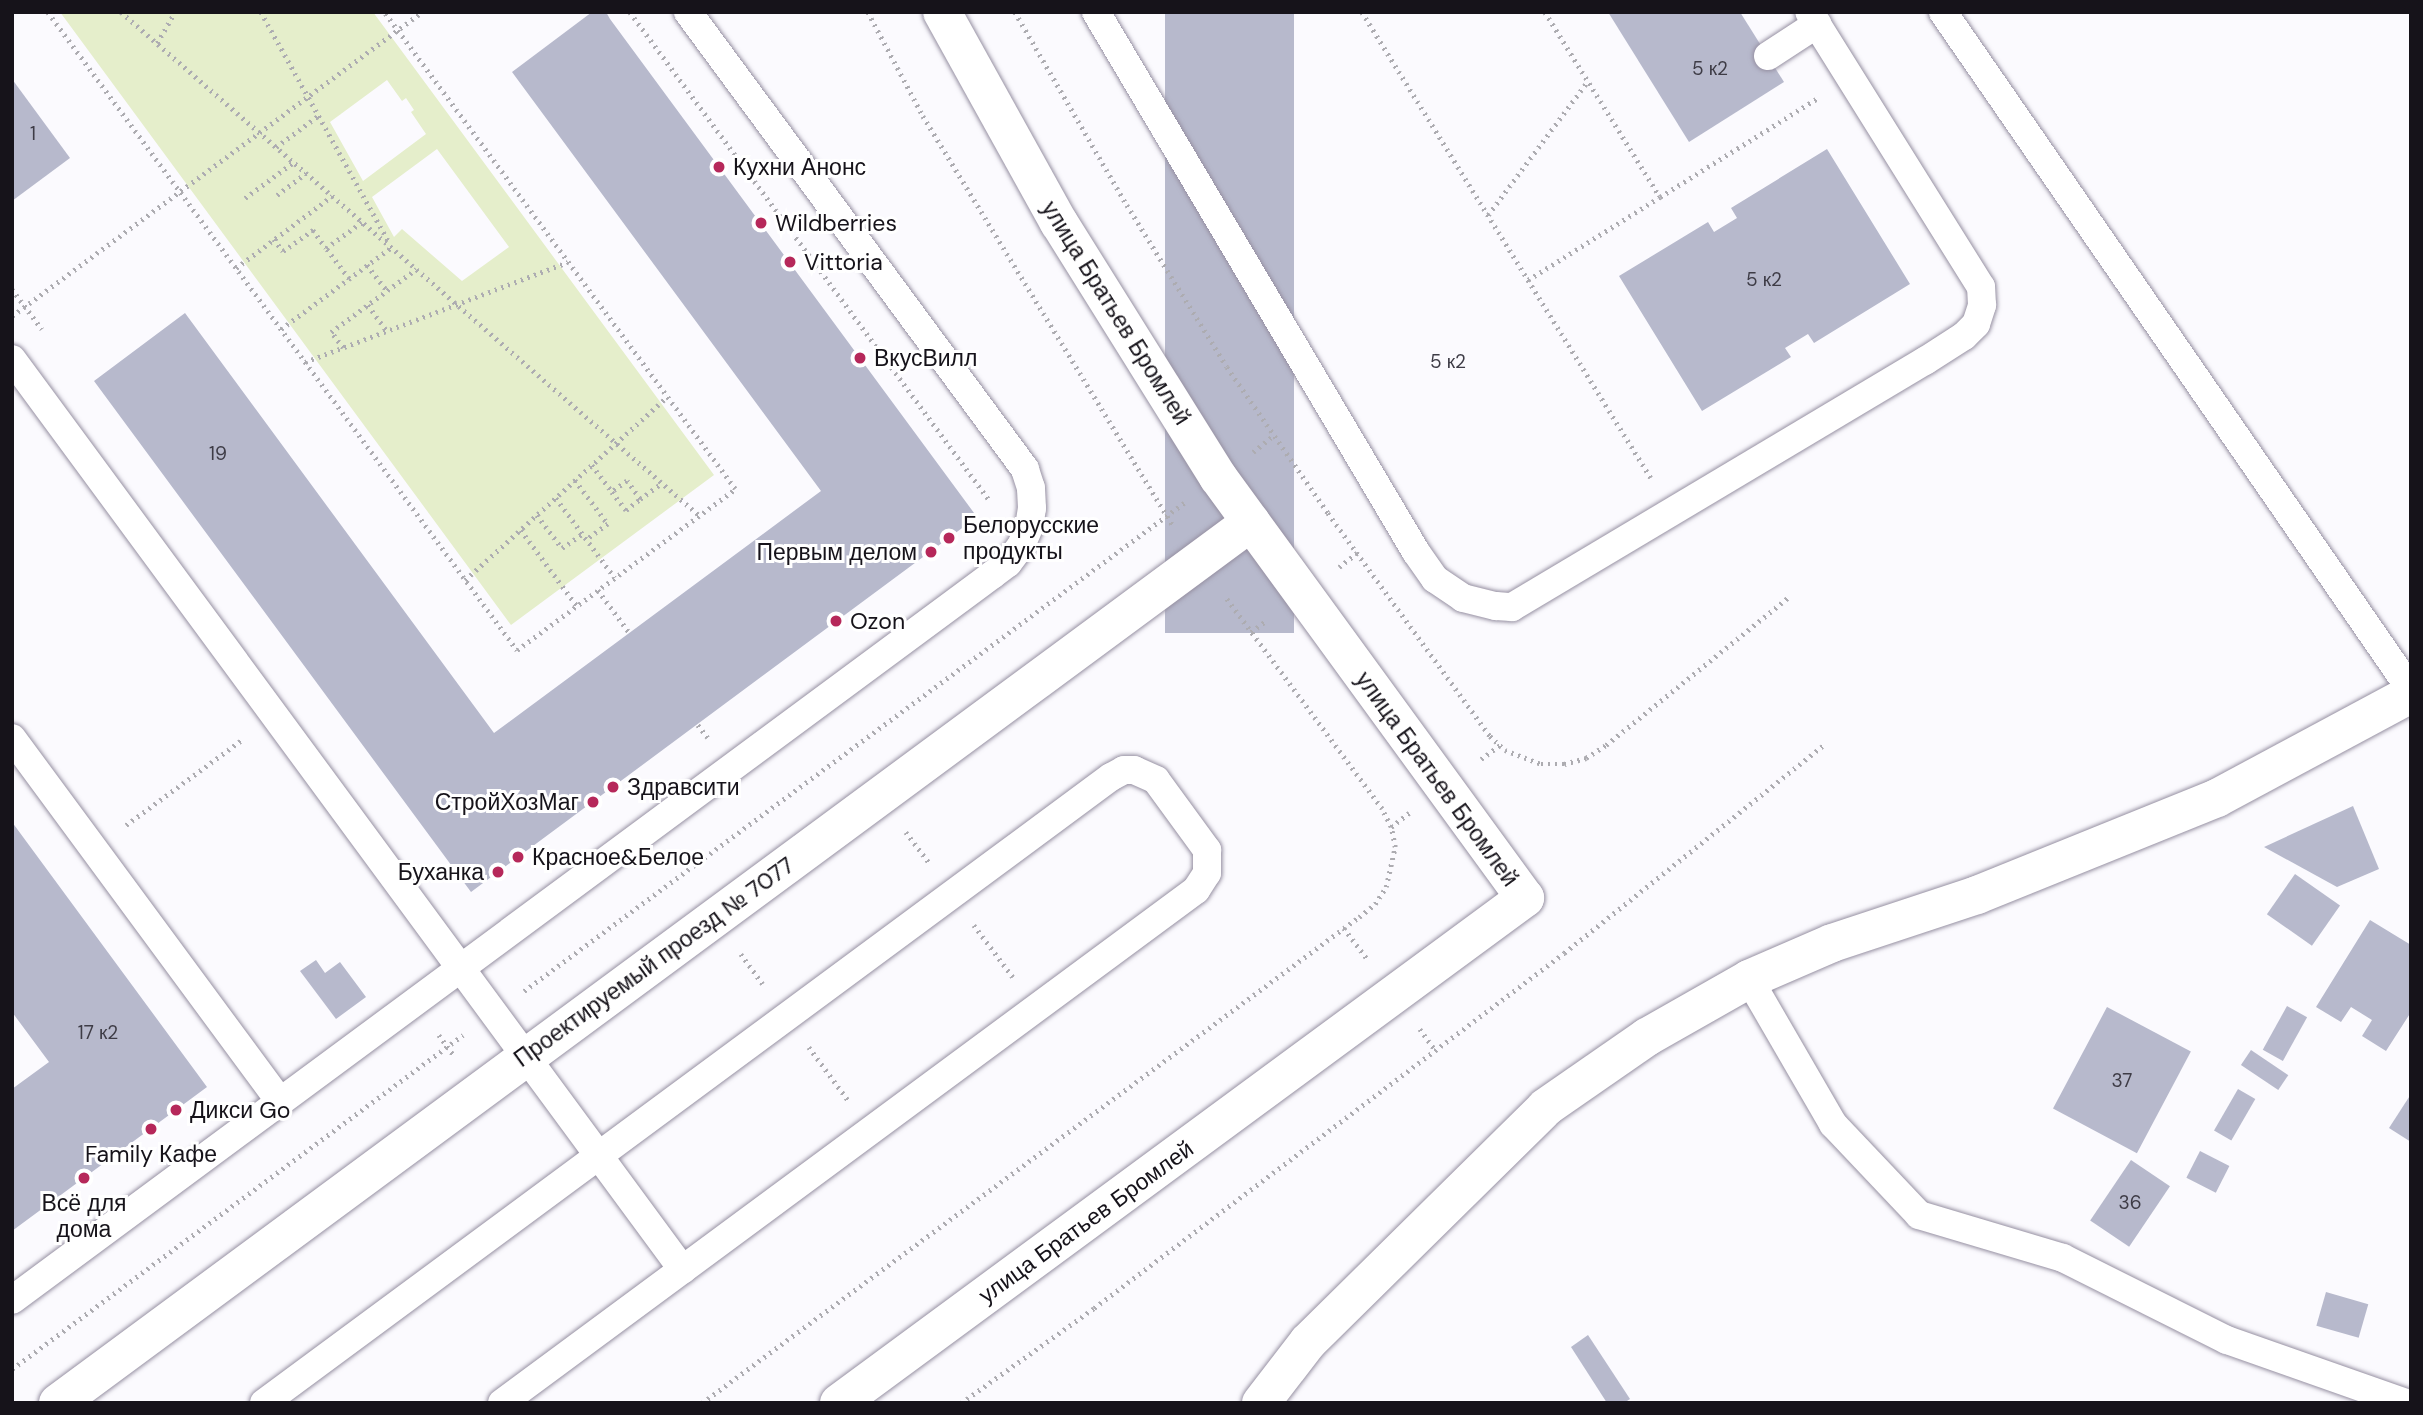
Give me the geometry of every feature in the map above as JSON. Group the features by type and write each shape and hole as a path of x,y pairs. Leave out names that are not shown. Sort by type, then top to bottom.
{"street":[{"name":"улица Братьев Бромлей","path":"839,1403 1525,898 1219,477 1059,223 942,12"},
{"name":"Проектируемый проезд № 7077","path":"58,1403 1251,522"},
{"path":"1261,1403 1308,1342 1546,1107 1647,1037 1749,979 1832,943 1977,895 2217,798 2411,692"}],"lane":[{"path":"12,1300 992,575 1008,563 1021,546 1029,527 1031,488 1025,469 688,12"},
{"path":"1096,12 1416,552 1436,579 1463,598 1496,607 1512,607 1925,361 1976,324 1982,305 1981,287 1813,18 1768,56"},
{"path":"1944,12 2411,692"},
{"path":"12,359 683,1270"},
{"path":"12,738 280,1102"},
{"path":"264,1403 1111,777 1124,770 1134,770 1156,780 1207,850 1207,873 1196,890 502,1403"},
{"path":"1749,979 1833,1124 1919,1215 2063,1258 2227,1340 2406,1403"}],"path":[{"path":"48,12 517,650 735,489 384,12"},
{"path":"121,12 700,516"},
{"path":"157,43 175,12"},
{"path":"261,12 392,248"},
{"path":"12,316 422,12"},
{"path":"630,12 995,507"},
{"path":"702,1403 1352,922 1375,904 1386,887 1393,868 1395,847 1391,827 1381,809 1166,516 923,116 868,12"},
{"path":"1015,12 1120,194 1227,367 1490,736 1505,750 1541,764 1564,764 1586,758 1606,746 1789,597"},
{"path":"1362,12 1672,512"},
{"path":"1545,12 1660,197"},
{"path":"1528,280 1851,78"},
{"path":"1488,215 1588,81"},
{"path":"276,147 318,116"},
{"path":"245,198 294,162"},
{"path":"277,195 306,173"},
{"path":"236,268 332,196"},
{"path":"326,248 362,222"},
{"path":"275,239 283,251 313,230 349,279"},
{"path":"281,329 392,248"},
{"path":"305,362 568,262"},
{"path":"367,265 387,291"},
{"path":"343,348 331,332 416,269"},
{"path":"368,305 387,331"},
{"path":"466,580 667,397"},
{"path":"592,465 625,510 662,483"},
{"path":"575,480 608,524 586,540"},
{"path":"612,492 627,481 640,499"},
{"path":"556,498 615,578"},
{"path":"537,515 562,548 582,534"},
{"path":"12,1369 1166,516"},
{"path":"521,530 577,606"},
{"path":"598,590 629,632"},
{"path":"94,849 274,716"},
{"path":"697,745 717,729"},
{"path":"961,1403 1094,1308 1564,953 1825,744"}],"green space":[{"path":"60,12 373,12 714,475 511,625","holes":["387,80 402,101 406,98 414,110 411,112 426,134 363,181 330,122","437,149 509,247 462,281 402,229 394,237 372,197"]}],"building":[{"path":"592,12 606,12 977,517 471,892 94,381 185,313 494,733 821,491 512,72"},
{"path":"1165,12 1294,12 1294,633 1165,633"},
{"path":"1608,12 1740,12 1784,82 1689,142"},
{"path":"12,79 70,158 12,201"},
{"path":"1827,149 1910,284 1814,343 1808,334 1785,348 1791,357 1702,411 1619,276 1708,222 1714,232 1737,218 1731,208"},
{"path":"2353,806 2379,869 2337,887 2264,847"},
{"path":"12,822 207,1087 12,1231 12,1089 49,1062 12,1012"},
{"path":"2295,874 2340,906 2312,946 2267,914"},
{"path":"2370,920 2411,945 2411,1012 2386,1051 2362,1036 2372,1020 2351,1007 2341,1022 2316,1007"},
{"path":"316,960 325,973 340,962 366,997 336,1019 300,971"},
{"path":"2287,1006 2307,1017 2283,1061 2263,1050"},
{"path":"2107,1007 2191,1052 2137,1153 2053,1109"},
{"path":"2251,1050 2288,1075 2278,1090 2241,1065"},
{"path":"2238,1089 2255,1099 2231,1141 2214,1131"},
{"path":"2411,1094 2411,1142 2389,1128"},
{"path":"2200,1151 2229,1166 2216,1193 2186,1178"},
{"path":"2131,1160 2170,1186 2129,1247 2090,1221"},
{"path":"2326,1292 2368,1304 2359,1338 2316,1326"},
{"path":"1588,1335 1630,1399 1624,1403 1607,1403 1571,1347"}],"place":[{"name":"Кухни Анонс","path":"719,167"},
{"name":"Wildberries","path":"761,223"},
{"name":"Vittoria","path":"790,262"},
{"name":"ВкусВилл","path":"860,358"},
{"name":"Белорусские продукты","path":"949,538"},
{"name":"Первым делом","path":"931,552"},
{"name":"Ozon","path":"836,621"},
{"name":"Здравсити","path":"613,787"},
{"name":"СтройХозМаг","path":"593,802"},
{"name":"Красное&Белое","path":"518,857"},
{"name":"Буханка","path":"498,872"},
{"name":"Дикси Go","path":"176,1110"},
{"name":"Family Кафе","path":"151,1129"},
{"name":"Всё для дома","path":"84,1178"}]}
